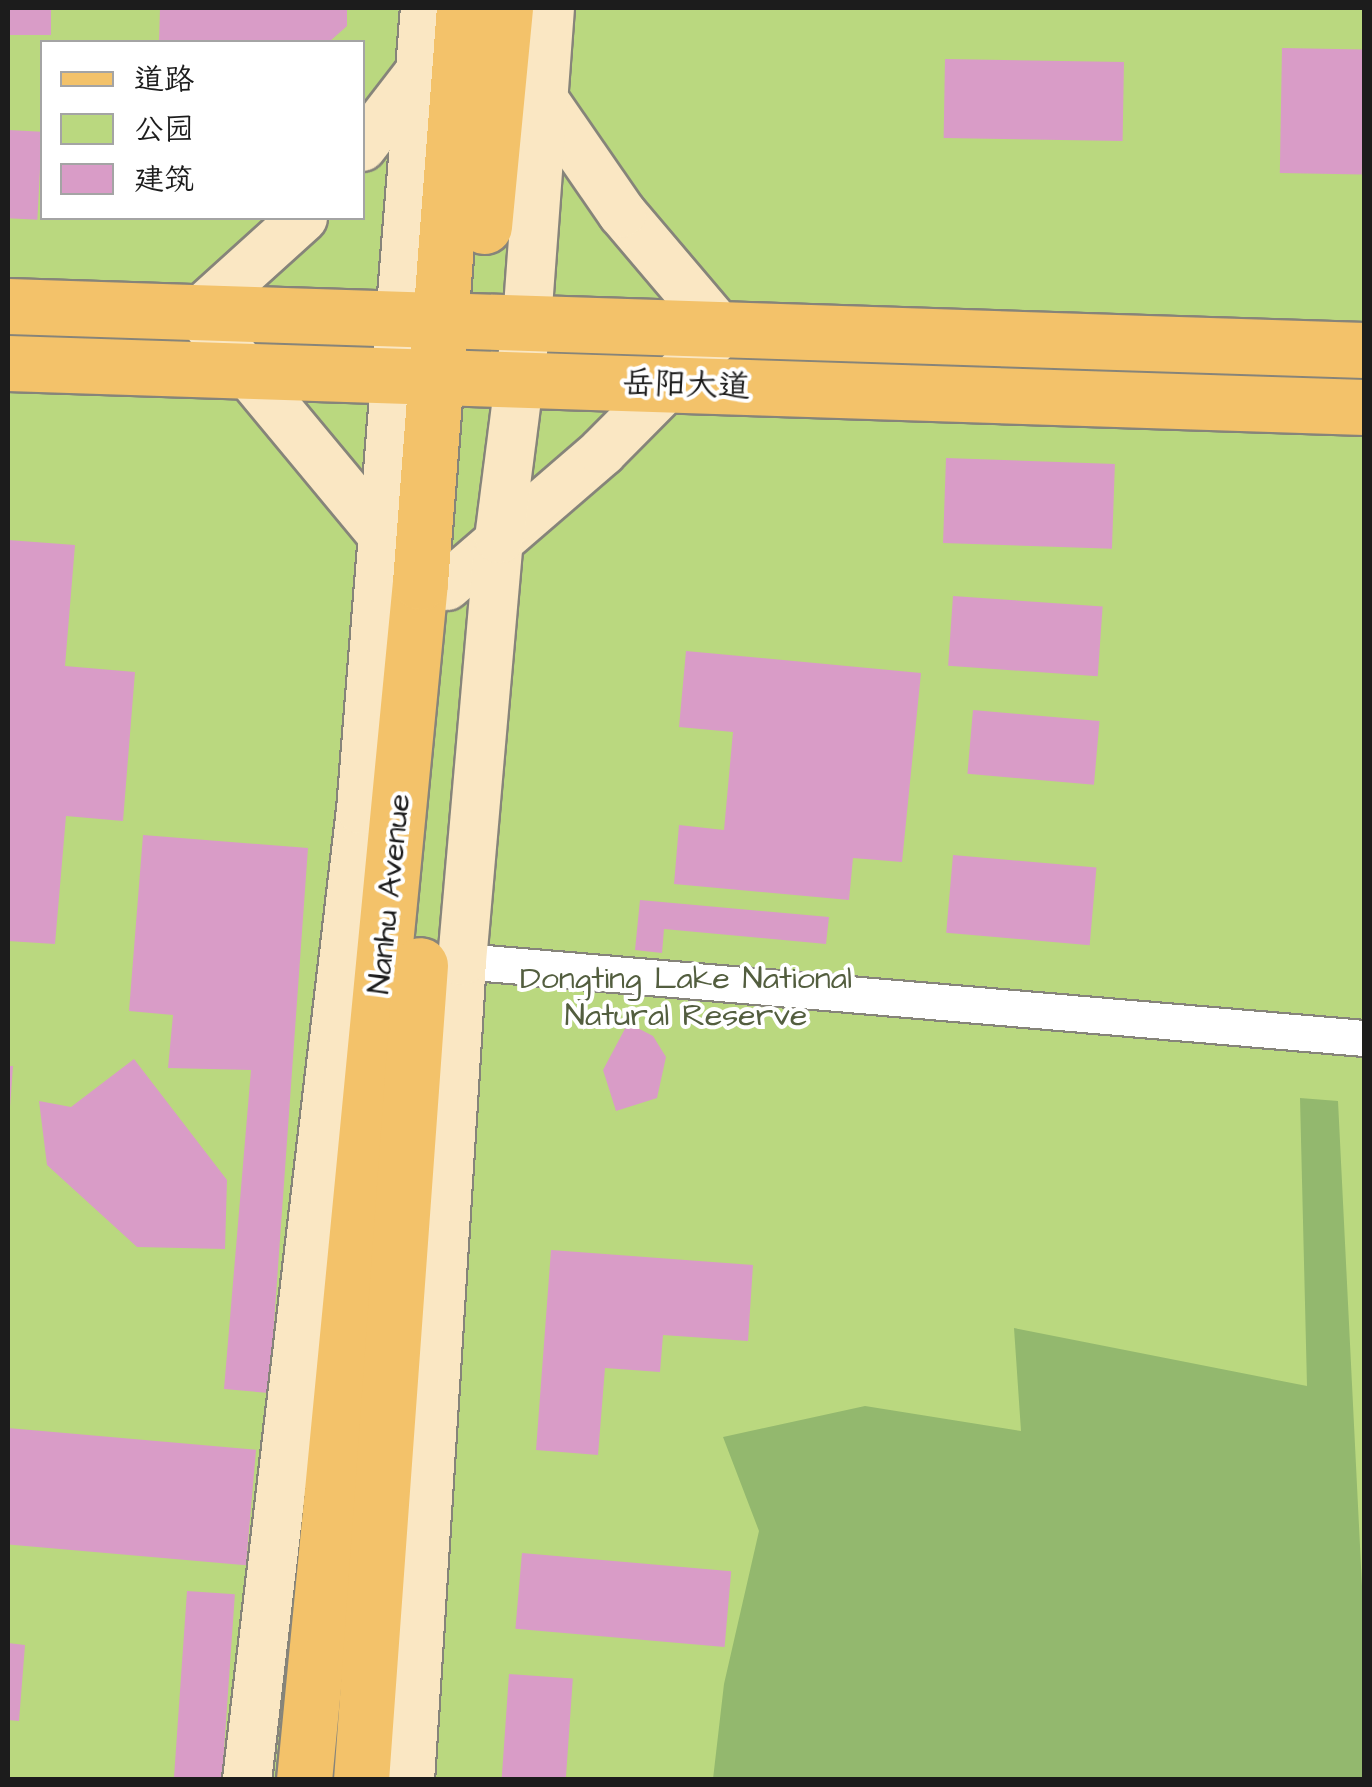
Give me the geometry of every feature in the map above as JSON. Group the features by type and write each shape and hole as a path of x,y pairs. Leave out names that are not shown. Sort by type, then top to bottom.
{"main road":[{"path":"301,220 198,313 384,538 433,584 499,540 670,386 722,332 622,213 485,13 420,71 365,142"},
{"name":"Nanhu Avenue","path":"304,1780 455,376 485,13"},
{"path":"247,1780 361,810 384,538 455,376 460,319 420,71"},
{"path":"460,319 543,100"},
{"name":"岳阳大道","path":"8,306 1364,350"},
{"name":"岳阳大道","path":"8,363 1364,407"},
{"path":"410,1780 462,961 499,540 455,376"},
{"name":"Nanhu Avenue","path":"361,1780 433,584"}],"street":[{"path":"462,961 1364,1038"}],"green space":[{"name":"Dongting Lake National Natural Reserve","path":"8,8 1364,8 1364,1779 8,1780"},
{"path":"1300,1098 1338,1101 1364,1627 1364,1779 713,1779 724,1684 759,1531 723,1437 865,1406 1021,1431 1014,1328 1307,1386"}],"building":[{"path":"8,8 51,8 51,35 8,35"},
{"path":"160,8 347,8 347,26 331,40 159,40"},
{"path":"1282,48 1364,49 1362,174 1280,173"},
{"path":"945,59 1124,62 1123,141 944,138"},
{"path":"8,130 40,132 37,220 8,218"},
{"path":"946,458 1115,464 1112,549 943,543"},
{"path":"8,540 75,545 65,666 135,672 123,821 66,816 55,944 8,941"},
{"path":"953,596 1103,606 1098,676 948,666"},
{"path":"686,651 921,673 902,862 853,858 849,900 674,884 679,825 724,830 733,732 679,727"},
{"path":"973,710 1100,721 1094,785 967,774"},
{"path":"143,835 308,848 269,1393 224,1389 251,1070 168,1068 173,1015 129,1011"},
{"path":"953,855 1096,868 1090,945 946,933"},
{"path":"640,900 829,917 826,944 664,929 662,953 635,950"},
{"path":"628,1023 653,1036 666,1057 657,1098 616,1111 603,1070"},
{"path":"134,1059 227,1180 225,1249 137,1247 47,1165 39,1101 71,1107"},
{"path":"8,1066 13,1066 10,1107 8,1107"},
{"path":"551,1250 753,1265 748,1341 663,1335 660,1372 605,1368 598,1455 536,1450"},
{"path":"8,1428 256,1450 246,1565 8,1544"},
{"path":"522,1553 731,1571 725,1647 515,1629"},
{"path":"187,1591 235,1594 222,1780 174,1780"},
{"path":"8,1643 25,1645 19,1721 8,1720"},
{"path":"509,1674 573,1678 566,1780 502,1780"}]}
